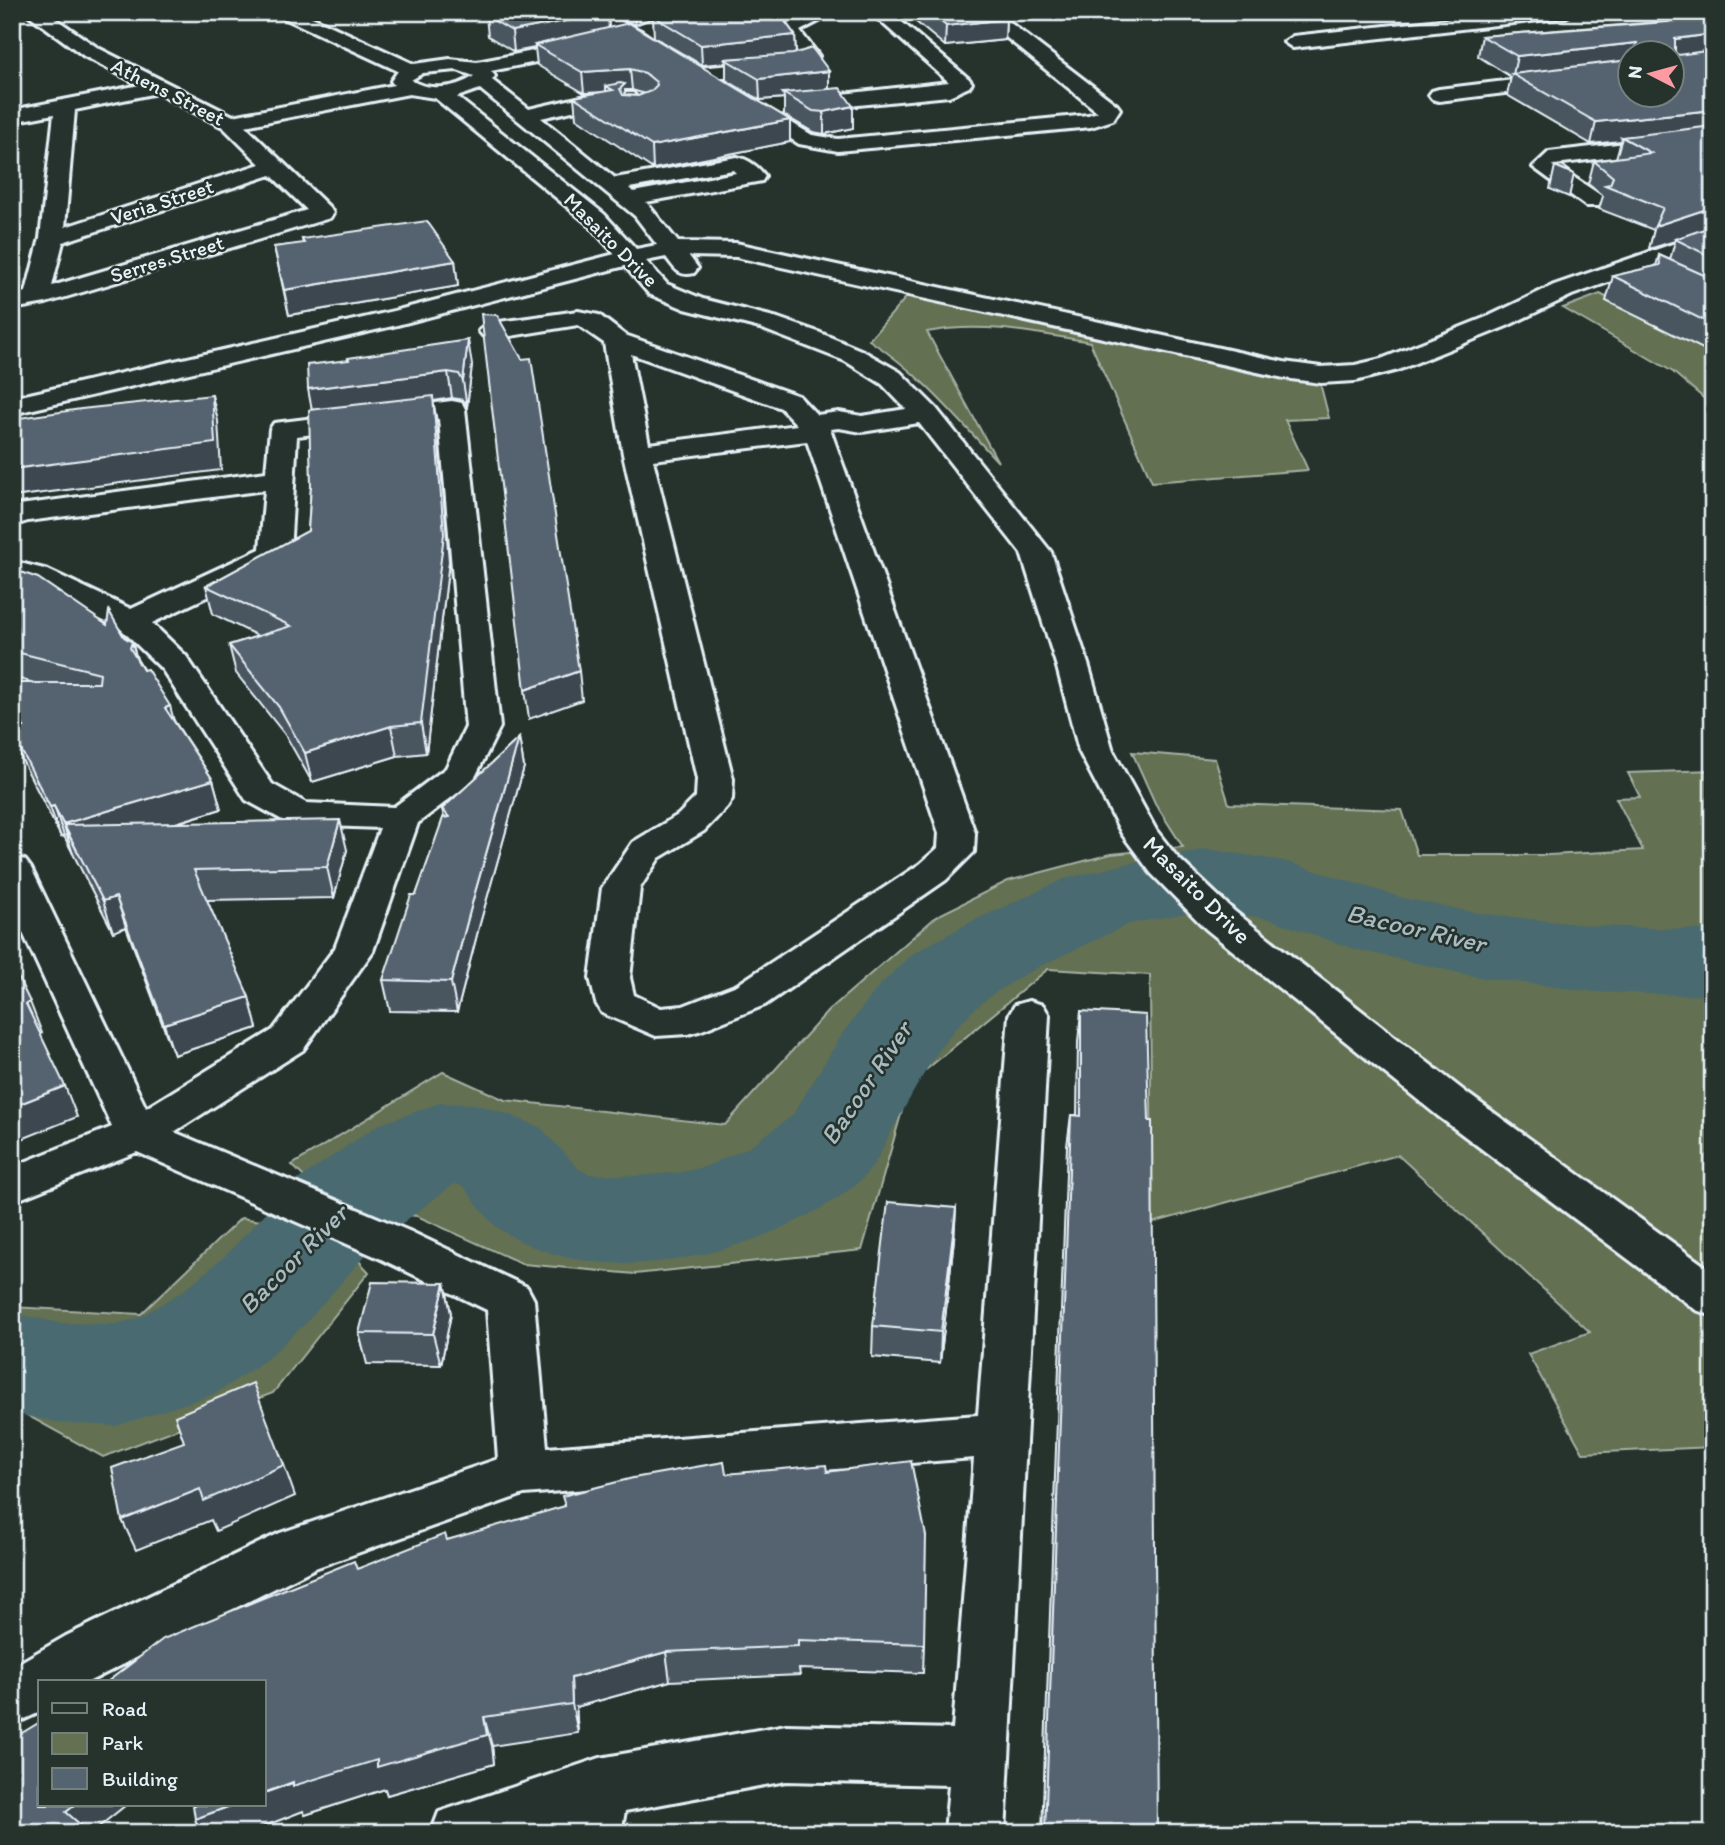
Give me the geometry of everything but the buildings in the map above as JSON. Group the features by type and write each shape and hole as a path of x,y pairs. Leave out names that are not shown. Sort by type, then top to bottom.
{"street":[{"name":"Athens Street","path":"34,12 91,52 230,122 322,213"},
{"path":"286,12 439,92 466,89 480,75 634,35 658,26"},
{"path":"324,12 437,65 460,65 480,75"},
{"path":"586,12 634,35 806,141 838,145 1091,121 1106,116 1110,108 984,12"},
{"path":"698,74 793,66 807,61 810,56 790,28 827,12"},
{"path":"754,109 949,90 961,83 879,12"},
{"path":"1293,42 1566,12"},
{"path":"230,122 410,79 437,65"},
{"path":"1439,95 1616,74"},
{"name":"Masaito Drive","path":"480,75 525,116 643,211 699,283 769,323 854,356 891,378 926,414 1036,552 1073,667 1096,751 1140,834 1164,864 1220,920 1453,1105 1713,1297"},
{"path":"12,116 159,87"},
{"name":"Masaito Drive","path":"439,92 596,219 658,289 694,304 769,323"},
{"path":"525,116 622,96 638,99 640,109"},
{"path":"37,299 51,238 65,105"},
{"path":"1594,201 1544,167 1557,157 1713,138"},
{"path":"611,185 737,163 754,176 629,200"},
{"name":"Veria Street","path":"51,238 273,167"},
{"name":"Serres Street","path":"12,302 37,299 322,213"},
{"path":"12,406 397,318 628,258 673,249 736,250 1284,370 1321,374 1355,373 1388,365 1499,321 1563,290 1713,237"},
{"path":"1640,261 1671,278"},
{"path":"492,331 578,318 590,320 616,340 790,402 816,431 957,833 956,852 933,872 751,995 688,1020 656,1022 616,1003 610,978 621,888 646,850 691,823 714,799 715,779 638,454 616,340"},
{"path":"12,1185 137,1134 288,1040 353,951 402,818 461,774 483,727 452,409 284,429 275,552 131,621"},
{"path":"638,454 816,431 848,432 862,424 926,414"},
{"path":"12,517 21,513 280,479"},
{"path":"12,570 37,577 131,621 174,663 259,792 299,814 402,818"},
{"path":"12,868 137,1134 393,1244 510,1300 524,1472"},
{"path":"975,1833 1029,1015"},
{"path":"42,1680 85,1654 299,1550 524,1472 1002,1434"},
{"path":"12,1698 38,1682"},
{"path":"460,1833 595,1810 786,1753 980,1758"}],"green space":[{"path":"909,294 1085,331 1272,376 1320,383 1329,418 1285,420 1308,470 1152,482 1090,342 988,328 927,332 998,462 921,382 869,340"},
{"path":"1600,294 1713,353 1713,406 1673,372 1563,308"},
{"path":"1132,752 1215,759 1229,804 1402,810 1417,855 1549,855 1643,850 1616,798 1640,797 1628,773 1713,770 1713,1447 1583,1453 1528,1354 1590,1332 1398,1155 1152,1223 1150,975 1048,969 910,1083 862,1250 635,1274 523,1264 417,1216 399,1214 303,1176 292,1165 443,1072 505,1100 725,1125 828,1011 937,916 1008,881 1111,854 1183,847 1155,803"},
{"path":"241,1218 261,1221 358,1260 369,1272 273,1393 103,1457 12,1407 12,1307 141,1314"}],"waterway":[{"name":"Bacoor River","path":"12,1363 60,1373 116,1375 172,1359 225,1325 266,1289 336,1212 417,1154 440,1143 475,1144 502,1157 539,1199 579,1217 637,1219 683,1215 731,1204 788,1176 830,1144 881,1057 916,1010 949,977 1003,946 1098,901 1143,890 1207,879 1284,891 1388,927 1478,945 1595,959 1713,963"}]}
